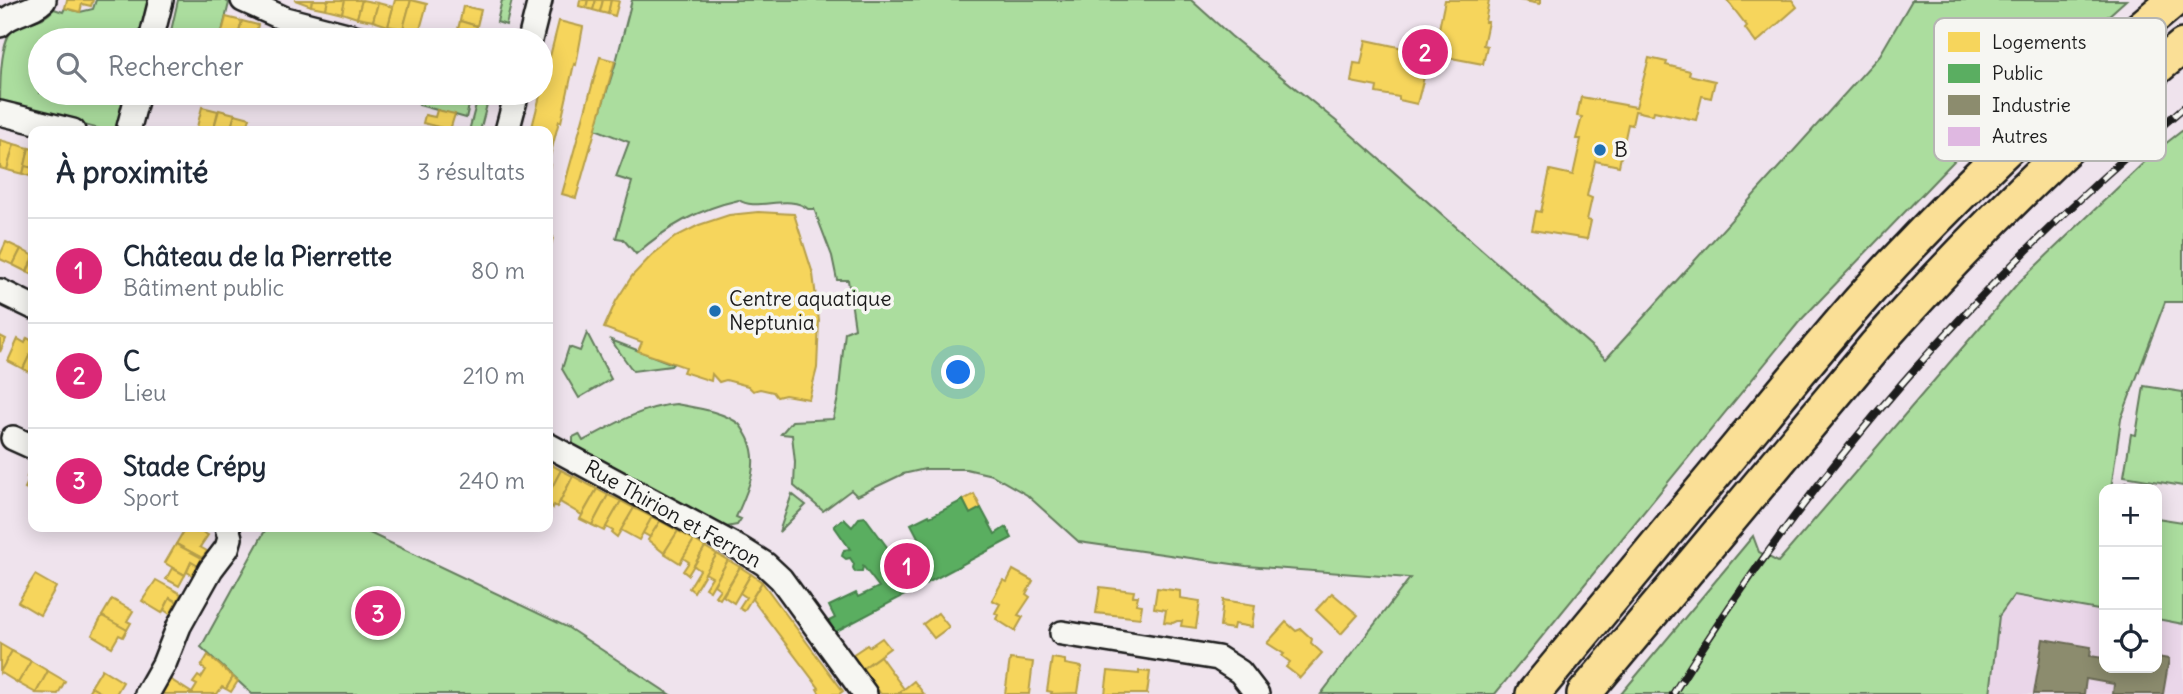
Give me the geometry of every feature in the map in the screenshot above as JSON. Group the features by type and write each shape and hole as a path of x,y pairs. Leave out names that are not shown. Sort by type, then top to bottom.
{"highway":[{"path":"2153,18 2174,0"},
{"path":"2166,60 2183,46"},
{"path":"1533,694 1833,331 1891,266 1995,161"},
{"path":"1584,694 1866,356 1931,284 2053,161"}],"street":[{"path":"0,25 7,17 34,8 44,0"},
{"path":"154,28 161,0"},
{"path":"243,0 285,19 320,28"},
{"path":"533,28 540,0"},
{"path":"134,126 136,105"},
{"path":"509,126 514,105"},
{"path":"0,113 53,126"},
{"path":"0,291 28,305"},
{"name":"Rue Thirion et Ferron","path":"553,448 765,564 781,579 865,694"},
{"path":"147,694 164,664 179,626 211,569 227,548 230,538 228,532"},
{"path":"1062,633 1218,658 1240,672 1257,694"}],"shaded area":[{"path":"2014,595 2099,610 2099,673 2162,673 2162,620 2183,624 2183,694 1990,694 1999,616"}],"green space":[{"path":"96,0 151,0 144,28 28,28 28,105 125,105 119,126 88,126 0,103 2,59 13,29 19,24 41,19 54,9 63,12 65,8 80,12 93,9"},
{"path":"178,0 224,0 229,3 223,28 172,28"},
{"path":"502,0 512,0 506,25 497,22"},
{"path":"632,0 1191,0 1336,121 1606,359 1880,55 1912,0 2126,0 2106,18 1934,18 1934,161 1954,161 1799,322 1495,694 1321,694 1410,578 1246,566 1079,542 1027,495 992,475 966,469 925,469 903,474 857,496 851,490 823,511 794,486 792,435 781,434 792,421 833,419 845,332 855,328 848,280 837,280 832,256 814,209 792,203 754,204 739,200 710,208 671,227 636,254 623,239 616,238 632,182 616,177 629,142 595,129"},
{"path":"419,105 469,105 466,118"},
{"path":"476,105 487,105 481,126 470,126"},
{"path":"2183,130 2183,302 2165,302 2121,419 2112,484 2099,484 2099,610 2014,595 1999,616 1990,694 1621,694 1753,536 1759,552 1778,562 2018,283 2146,161 2166,161 2166,143"},
{"path":"587,333 611,379 579,398 562,369 569,347 580,351"},
{"path":"611,340 673,364 633,371"},
{"path":"2144,386 2183,392 2183,486 2124,476 2131,434 2136,435"},
{"path":"676,404 725,416 739,424 748,438 752,448 753,468 736,517 741,519 737,525 721,528 573,448 573,437 579,434 583,441 639,413"},
{"path":"792,494 806,505 779,532"},
{"path":"2162,519 2183,522 2183,624 2162,620"},
{"path":"264,532 368,532 567,627 669,694 252,694 201,647"}],"building: Logements":[{"path":"67,0 93,0 91,6 82,4 80,12 65,8"},
{"path":"295,0 312,0 311,6"},
{"path":"312,0 328,0 326,9 311,6"},
{"path":"328,0 345,0 342,13 326,9"},
{"path":"345,0 362,0 357,18 342,13"},
{"path":"362,0 378,3 373,21 357,18"},
{"path":"395,0 411,0 403,28 388,26"},
{"path":"411,0 427,4 420,28 403,28"},
{"path":"580,0 588,0 586,8 579,6"},
{"path":"588,0 596,0 593,10 586,8"},
{"path":"596,0 603,0 600,12 593,10"},
{"path":"603,0 611,0 608,14 600,12"},
{"path":"611,0 619,1 615,16 608,14"},
{"path":"1445,0 1489,0 1483,45 1487,46 1483,64 1430,54 1417,104 1376,93 1377,87 1351,82 1354,63 1361,64 1366,40 1430,51 1433,37 1437,38"},
{"path":"1519,0 1540,0 1540,4"},
{"path":"1727,0 1792,0 1797,7 1756,43"},
{"path":"378,3 393,7 388,26 373,21"},
{"path":"463,6 481,10 477,26 460,21"},
{"path":"226,17 242,21 240,28 223,28"},
{"path":"242,21 258,25 257,28 240,28"},
{"path":"460,21 477,26 476,28 458,28"},
{"path":"559,21 583,27 576,65 574,64 561,122 559,121 553,144 553,126 532,126 538,105 553,105 553,45"},
{"path":"600,57 615,61 576,198 562,194"},
{"name":"B","path":"1649,58 1690,71 1689,75 1715,81 1711,98 1702,96 1696,120 1654,111 1653,115 1635,111 1632,125 1628,124 1619,166 1595,161 1587,196 1592,198 1587,220 1591,221 1587,239 1532,230 1536,211 1541,212 1550,170 1573,175 1581,139 1576,139 1582,117 1577,116 1581,97 1636,107"},
{"path":"202,107 218,111 214,126 197,126"},
{"path":"219,110 235,114 231,126 214,126"},
{"path":"437,110 455,114 451,126 423,123 425,115 435,117"},
{"path":"235,114 250,118 248,126 231,126"},
{"path":"0,140 14,144 7,170 0,168"},
{"path":"14,144 28,148 23,174 7,170"},
{"path":"25,166 28,167 28,176 23,174"},
{"name":"Centre aquatique Neptunia","path":"758,212 794,214 813,274 819,321 817,368 809,399 785,395 777,397 773,392 760,389 753,391 748,386 726,380 719,382 712,374 711,381 683,372 685,367 638,351 642,342 604,328 616,301 632,276 652,255 675,237 729,215"},
{"path":"6,242 21,249 13,265 0,259"},
{"path":"21,249 28,253 27,272 13,265"},
{"path":"0,336 6,339 0,352"},
{"path":"28,338 28,358 23,369 8,361 18,339 25,343"},
{"path":"28,358 28,372 23,369"},
{"path":"553,466 561,470 553,485"},
{"path":"561,470 573,476 557,507 554,505 553,508 553,485"},
{"path":"573,476 597,489 582,515 560,502"},
{"path":"597,489 608,495 592,525 580,519"},
{"path":"974,494 981,508 970,514 963,500"},
{"path":"608,495 621,501 604,531 592,525"},
{"path":"621,501 634,508 617,537 606,527"},
{"path":"634,508 652,517 639,540 621,530"},
{"path":"652,517 660,521 650,537 643,533"},
{"path":"660,521 678,531 664,553 648,540"},
{"path":"678,531 694,540 680,563 664,553"},
{"path":"183,532 202,532 208,535 200,547 207,551 202,558 176,544"},
{"path":"694,540 705,547 688,575 683,571 689,562 683,558"},
{"path":"176,544 202,558 198,566 191,562 185,575 165,563"},
{"path":"705,547 717,554 694,592 689,588 700,570 694,566"},
{"path":"717,554 728,560 710,591 705,588 712,577 705,573"},
{"path":"728,560 740,567 720,599 715,596 720,589 714,585"},
{"path":"191,562 198,566 192,575 187,572"},
{"path":"740,567 751,574 734,603 723,596"},
{"path":"172,568 185,575 179,586 166,579"},
{"path":"1013,570 1033,581 1026,594 1030,597 1018,615 1023,617 1015,631 996,619 998,615 995,613 1000,604 992,600 1003,580 1007,582"},
{"path":"751,574 762,582 744,611 739,608 746,597 740,593"},
{"path":"35,575 56,587 40,615 18,602"},
{"path":"156,580 181,594 177,602 170,598 162,613 142,601"},
{"path":"762,582 843,691 839,694 820,694 817,689 819,688 752,599"},
{"path":"1100,587 1134,591 1133,596 1138,596 1136,604 1142,605 1140,618 1096,613"},
{"path":"1157,588 1180,591 1180,598 1200,601 1196,628 1181,626 1182,621 1164,622 1166,610 1154,608"},
{"path":"1332,593 1358,615 1341,634 1316,610"},
{"path":"170,598 177,602 170,614 164,610"},
{"path":"112,599 133,611 127,621 131,623 127,630 102,616"},
{"path":"1223,600 1255,605 1252,627 1234,624 1233,629 1220,627"},
{"path":"938,613 949,627 934,638 923,624"},
{"path":"102,616 127,630 123,637 119,635 112,647 92,635"},
{"path":"1286,622 1296,631 1301,629 1322,653 1300,678 1286,667 1290,662 1282,656 1284,654 1267,643"},
{"path":"882,638 890,648 862,669 852,655"},
{"path":"0,644 12,651 0,672"},
{"path":"12,651 31,661 18,683 0,672"},
{"path":"208,655 233,677 226,689 222,687 217,694 159,694 168,678 192,693 197,685 193,683 198,676 201,678 206,670 201,667"},
{"path":"880,656 904,689 897,694 881,694 862,669"},
{"path":"1052,658 1082,667 1078,693 1051,694 1052,692 1047,691"},
{"path":"1010,659 1033,662 1029,694 1005,694"},
{"path":"31,661 48,671 36,693 18,683"},
{"path":"102,669 123,682 116,694 103,694 91,687"},
{"path":"48,671 65,681 58,694 36,693"},
{"path":"1108,671 1139,674 1139,671 1150,672 1147,694 1105,694"},
{"path":"233,677 238,681 231,692 226,689"},
{"path":"914,681 924,694 897,694 904,689"},
{"path":"91,687 103,694 87,694"}],"building: Public":[{"path":"963,500 970,514 981,508 995,534 1006,527 1012,538 835,632 829,621 835,618 829,606 856,593 858,597 879,587 863,566 862,571 855,572 850,558 842,556 844,550 850,549 834,526 844,519 852,527 859,518 865,517 893,555 920,541 911,524"}],"building: Industrie":[{"path":"2043,639 2091,647 2090,656 2099,657 2099,673 2162,673 2162,658 2169,659 2163,694 2113,694 2114,684 2086,679 2084,694 2034,694"}],"railway":[{"path":"2166,123 2183,108"},
{"path":"1673,694 1782,533 1904,381 2038,239 2123,161"}],"place":[{"name":"C","path":"1425,52"},
{"name":"B","path":"1600,150"},
{"name":"Centre aquatique Neptunia","path":"715,311"},
{"name":"Château de la Pierrette","path":"907,566"},
{"name":"Stade Crépy","path":"378,613"}]}
